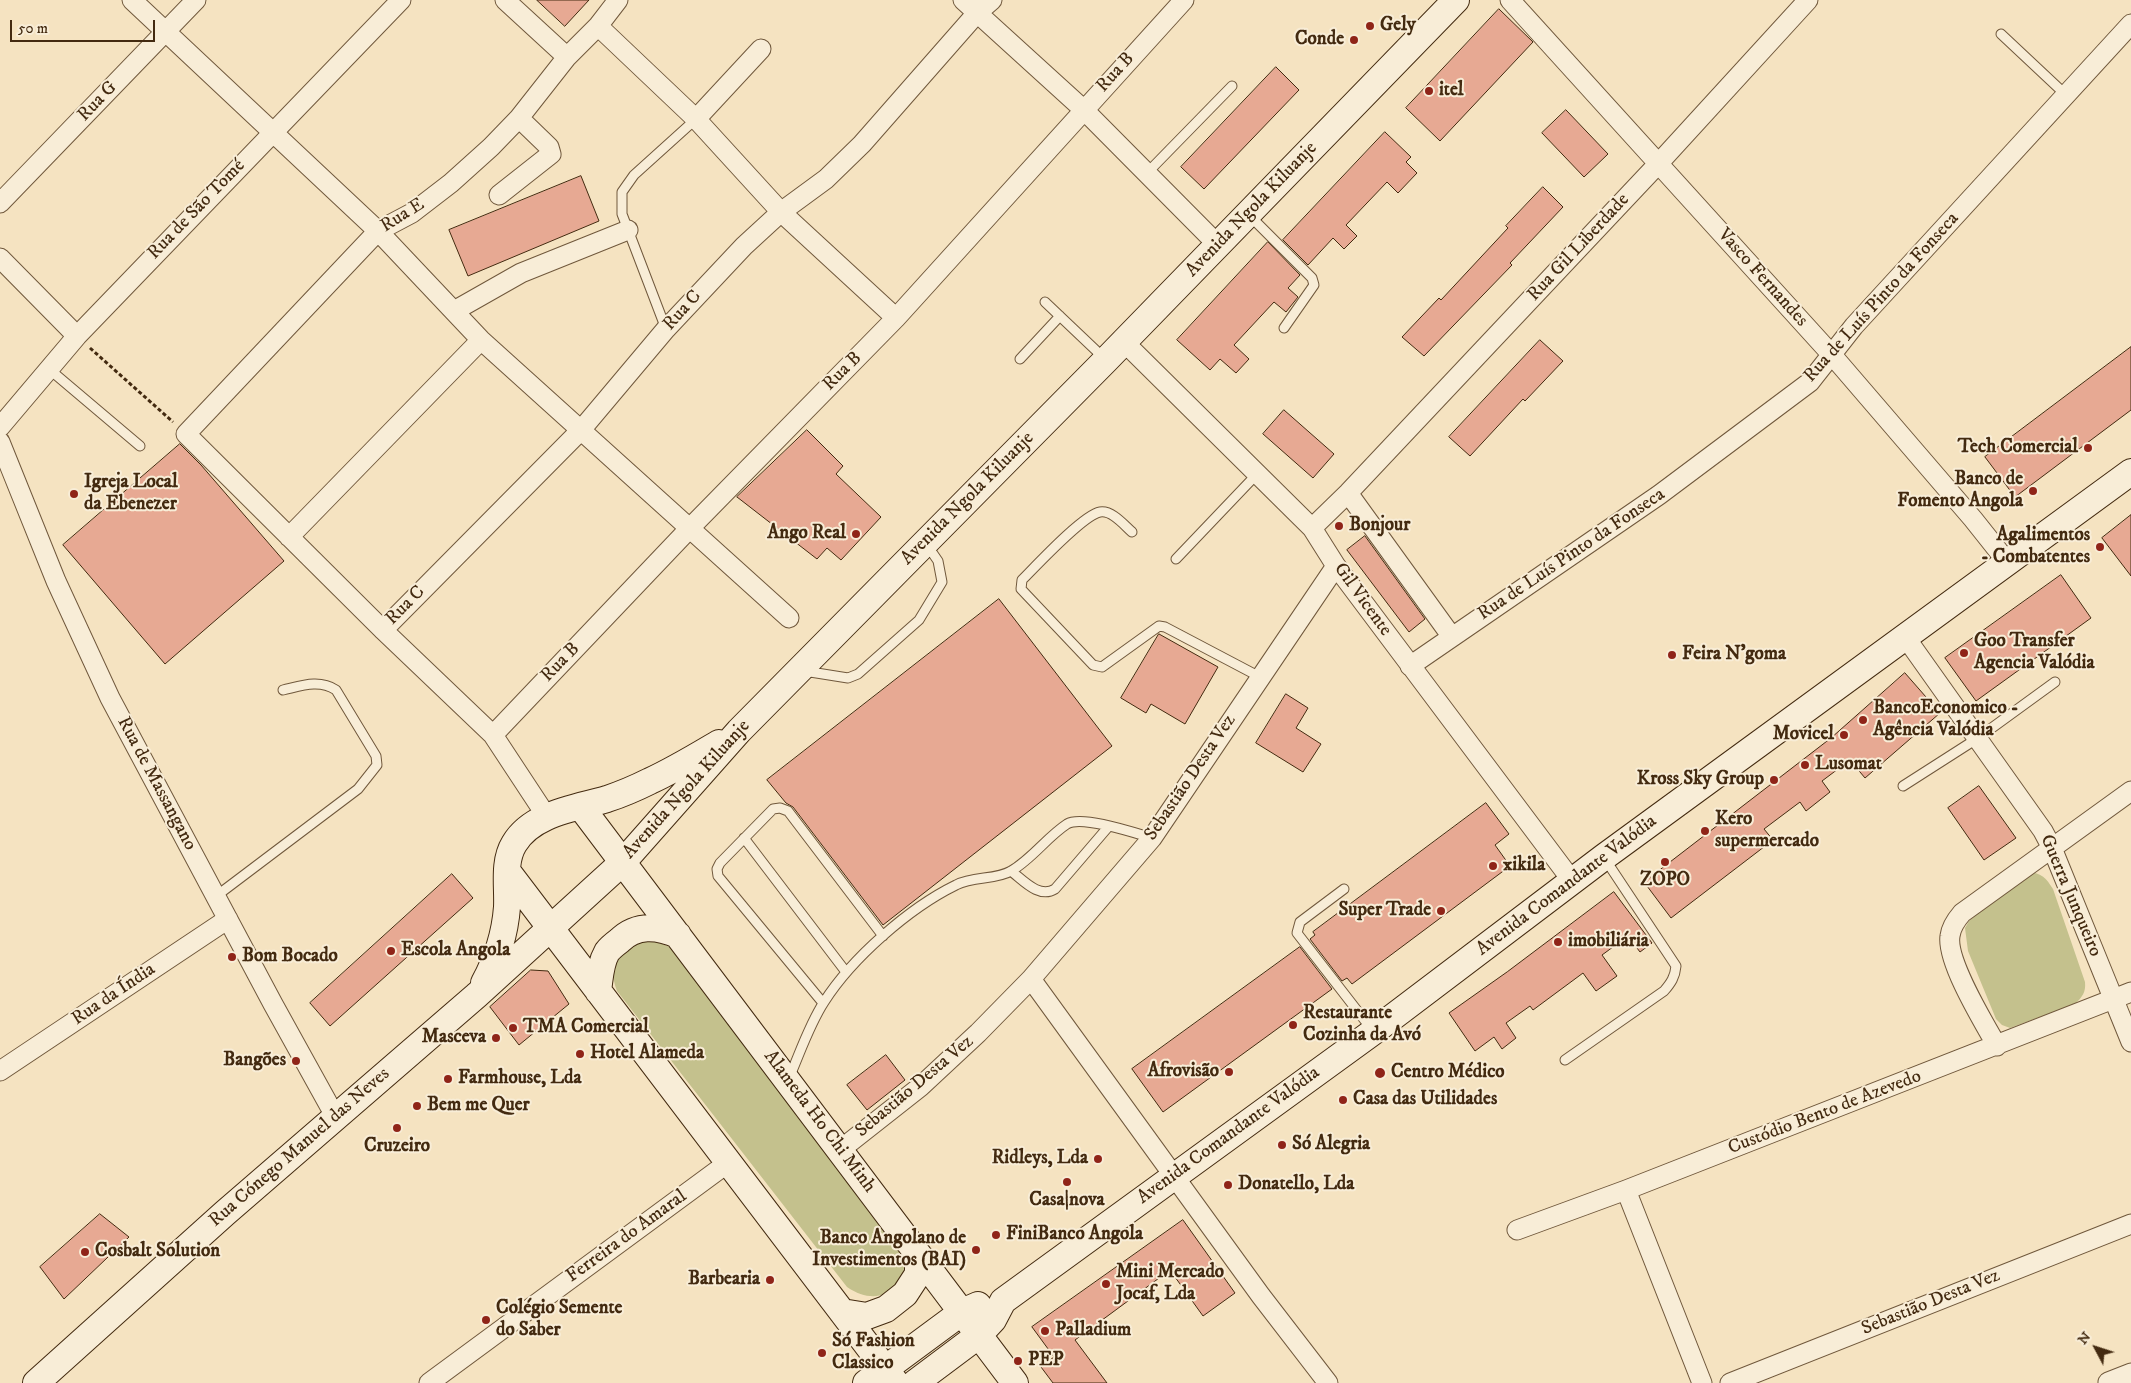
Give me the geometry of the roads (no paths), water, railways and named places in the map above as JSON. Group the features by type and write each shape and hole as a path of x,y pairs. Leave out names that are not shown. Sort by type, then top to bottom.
{"main road":[{"name":"Avenida Ngola Kiluanje","path":"477,995 623,862 739,731 1124,342 1456,0"},
{"name":"Avenida Comandante Valódia","path":"915,1383 979,1335 992,1320 1003,1301 1373,1032 1604,858 2131,472"},
{"path":"477,995 496,959 501,943 507,909 509,860 514,844 534,824 547,817 614,796 650,781 739,731"},
{"name":"Alameda Ho Chi Minh","path":"580,806 1015,1383"},
{"path":"508,872 842,1312 882,1378"},
{"path":"598,991 601,968 608,951 622,938 634,930 648,927 662,928 678,935"},
{"name":"Rua Cónego Manuel das Neves","path":"36,1383 336,1116 477,995"},
{"path":"842,1312 868,1316 886,1308 905,1294 918,1274 918,1255"},
{"name":"Avenida Comandante Valódia","path":"882,1378 962,1312 979,1304 1003,1301"}],"street":[{"path":"132,0 378,230 481,340 789,618"},
{"name":"Rua G","path":"0,204 196,0"},
{"name":"Rua de São Tomé","path":"0,427 77,336 400,0"},
{"path":"505,0 567,57"},
{"name":"Rua E","path":"289,537 186,434 378,230 412,213 451,183 491,147 519,118 567,57 598,26 618,0"},
{"path":"963,0 1084,110 1218,245"},
{"name":"Rua C","path":"383,630 581,430 666,329 744,246 781,212 826,179 862,144 977,13 992,0"},
{"name":"Rua B","path":"493,735 689,529 896,318 1184,0"},
{"name":"Vasco Fernandes","path":"1510,0 1832,355 1973,519 2008,563"},
{"name":"Rua Gil Liberdade","path":"1312,528 1348,493 1658,164 1808,0"},
{"name":"Rua de Luís Pinto da Fonseca","path":"1410,666 1659,495 1810,382 1854,326 2131,24"},
{"path":"598,26 696,119 781,212 896,318"},
{"path":"696,119 761,49"},
{"path":"499,195 551,154 549,147 519,118"},
{"path":"454,311 521,273 628,230"},
{"path":"0,258 77,336"},
{"path":"481,340 289,537 493,735 547,817"},
{"name":"Gil Vicente","path":"1124,342 1312,528 1336,566 1573,882"},
{"name":"Rua de Massangano","path":"0,442 56,581 110,698 215,897 318,1087 336,1116"},
{"path":"1348,493 1452,637"},
{"name":"Sebastião Desta Vez","path":"840,1150 920,1087 978,1033 1031,979 1152,838 1336,566"},
{"name":"Guerra Junqueiro","path":"1906,638 2043,831 2123,995 2131,1042"},
{"path":"1997,1046 1976,1008 1955,963 1950,948 1952,928 1962,913 2131,791"},
{"name":"Rua da Índia","path":"0,1071 228,919"},
{"path":"1031,979 1261,1296 1328,1383"},
{"name":"Custódio Bento de Azevedo","path":"1517,1230 1626,1190 2123,995"},
{"name":"Ferreira do Amaral","path":"429,1383 730,1162"},
{"path":"1626,1190 1702,1383"},
{"name":"Sebastião Desta Vez","path":"1730,1383 2131,1224"},
{"path":"2108,1382 2131,1372"}],"lane":[{"path":"2001,34 2066,95"},
{"path":"1147,174 1232,86"},
{"path":"666,329 622,214 622,192 634,174 696,119"},
{"path":"1248,214 1312,278 1314,285 1284,328"},
{"path":"1045,302 1106,360"},
{"path":"1020,359 1060,316"},
{"path":"49,369 140,446"},
{"path":"1176,558 1257,474"},
{"path":"1132,532 1111,514 1100,512 1092,516 1077,526 1022,580 1020,589 1093,665 1102,667 1159,626 1165,626 1260,677"},
{"path":"799,670 848,678 858,674 919,620 933,600 942,582 938,560 926,542"},
{"path":"1903,786 1978,738 2055,682"},
{"path":"215,897 358,789 377,765 376,756 336,690 326,684 315,683 283,690"},
{"path":"823,1003 718,876 717,869 720,863 773,809 780,808 788,811 883,936"},
{"path":"788,1080 823,1003 846,972 883,936 934,898 958,883 1011,871 1069,823 1092,823 1109,826 1152,838"},
{"path":"1011,871 1034,888 1044,893 1049,892 1055,889 1109,826"},
{"path":"744,838 846,972"},
{"path":"1565,1060 1664,991 1673,981 1675,973 1676,966 1604,858"},
{"path":"1344,889 1300,922 1297,933 1373,1032"}],"place":[{"name":"Gely","path":"1370,26"},
{"name":"Conde","path":"1354,40"},
{"name":"itel","path":"1429,91"},
{"name":"Tech Comercial","path":"2088,448"},
{"name":"Banco de Fomento Angola","path":"2033,491"},
{"name":"Igreja Local da Ebenezer","path":"74,494"},
{"name":"Bonjour","path":"1339,526"},
{"name":"Ango Real","path":"856,534"},
{"name":"Agalimentos - Combatentes","path":"2100,547"},
{"name":"Goo Transfer Agencia Valódia","path":"1964,653"},
{"name":"Feira N'goma","path":"1672,655"},
{"name":"BancoEconomico - Agência Valódia","path":"1863,720"},
{"name":"Movicel","path":"1844,735"},
{"name":"Lusomat","path":"1805,765"},
{"name":"Kross Sky Group","path":"1774,780"},
{"name":"Kero supermercado","path":"1705,831"},
{"name":"ZOPO","path":"1665,862"},
{"name":"xikila","path":"1493,866"},
{"name":"Super Trade","path":"1441,911"},
{"name":"imobiliária","path":"1558,942"},
{"name":"Escola Angola","path":"391,951"},
{"name":"Bom Bocado","path":"232,957"},
{"name":"Restaurante Cozinha da Avó","path":"1293,1025"},
{"name":"TMA Comercial","path":"513,1028"},
{"name":"Masceva","path":"496,1038"},
{"name":"Hotel Alameda","path":"580,1054"},
{"name":"Bangões","path":"296,1061"},
{"name":"Afrovisão","path":"1229,1072"},
{"name":"Centro Médico","path":"1380,1073"},
{"name":"Farmhouse, Lda","path":"448,1079"},
{"name":"Casa das Utilidades","path":"1343,1100"},
{"name":"Bem me Quer","path":"417,1106"},
{"name":"Cruzeiro","path":"397,1128"},
{"name":"Só Alegria","path":"1282,1145"},
{"name":"Ridleys, Lda","path":"1098,1159"},
{"name":"Casa|nova","path":"1067,1182"},
{"name":"Donatello, Lda","path":"1228,1185"},
{"name":"FiniBanco Angola","path":"996,1235"},
{"name":"Banco Angolano de Investimentos (BAI)","path":"976,1250"},
{"name":"Cosbalt Solution","path":"85,1252"},
{"name":"Barbearia","path":"770,1280"},
{"name":"Mini Mercado Jocaf, Lda","path":"1106,1284"},
{"name":"Colégio Semente do Saber","path":"486,1320"},
{"name":"Palladium","path":"1045,1331"},
{"name":"Só Fashion Classico","path":"822,1353"},
{"name":"PEP","path":"1018,1361"}]}
